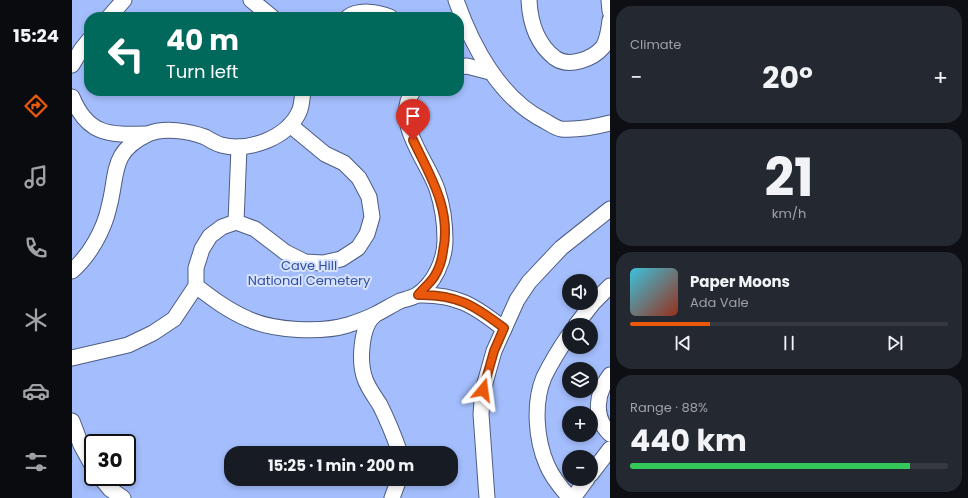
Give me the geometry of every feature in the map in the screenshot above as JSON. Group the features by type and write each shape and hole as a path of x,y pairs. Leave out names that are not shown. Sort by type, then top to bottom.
{"street":[{"path":"113,12 124,0"},
{"path":"251,0 266,12"},
{"path":"456,0 461,12"},
{"path":"529,0 530,16 536,34 544,47 556,59 572,62 589,58 603,46 609,32 610,20"},
{"path":"609,0 610,11"},
{"path":"464,19 477,49 490,72 533,115 560,129 588,128 610,123"},
{"path":"72,65 84,46"},
{"path":"464,66 490,72"},
{"path":"72,97 78,113 91,126 126,134 150,134 170,130 186,132 203,137 221,145 239,147 257,145 276,136 290,125 300,111 302,96"},
{"path":"410,96 407,120 413,140 436,187 445,213 445,242 441,263 434,277 418,295"},
{"path":"72,358 128,345 153,333 174,319 196,286 196,268 202,250 210,236 222,227 236,222 255,229 285,252 305,262 323,263 341,258 358,248 367,234 372,217 369,197 359,178 344,163 325,154 290,125"},
{"path":"72,271 90,252 100,231 109,207 115,168 123,151 136,141 150,134"},
{"path":"236,222 239,147"},
{"path":"487,498 482,447 483,390 494,351 517,300 545,264 610,209"},
{"path":"196,286 230,310 250,320 297,330 325,329 347,325 374,315 418,295 434,294 455,298 488,316 504,328"},
{"path":"581,318 593,303 610,286"},
{"path":"374,315 362,338 361,360 365,380 391,428 397,446"},
{"path":"562,347 544,378 539,396 538,418 540,444 547,466 560,487 571,498 581,486"},
{"path":"610,375 605,381 597,401 600,418 610,434"},
{"path":"72,421 84,447"},
{"path":"598,465 610,449"},
{"path":"392,498 396,486"},
{"path":"106,493 124,498"}],"green space":[{"name":"Cave Hill National Cemetery","path":"72,0 610,0 610,498 72,498"}],"route":[{"path":"413,140 436,187 445,213 445,242 441,263 434,277 418,295 434,294 455,298 472,306 504,328 494,351 483,390"}]}
